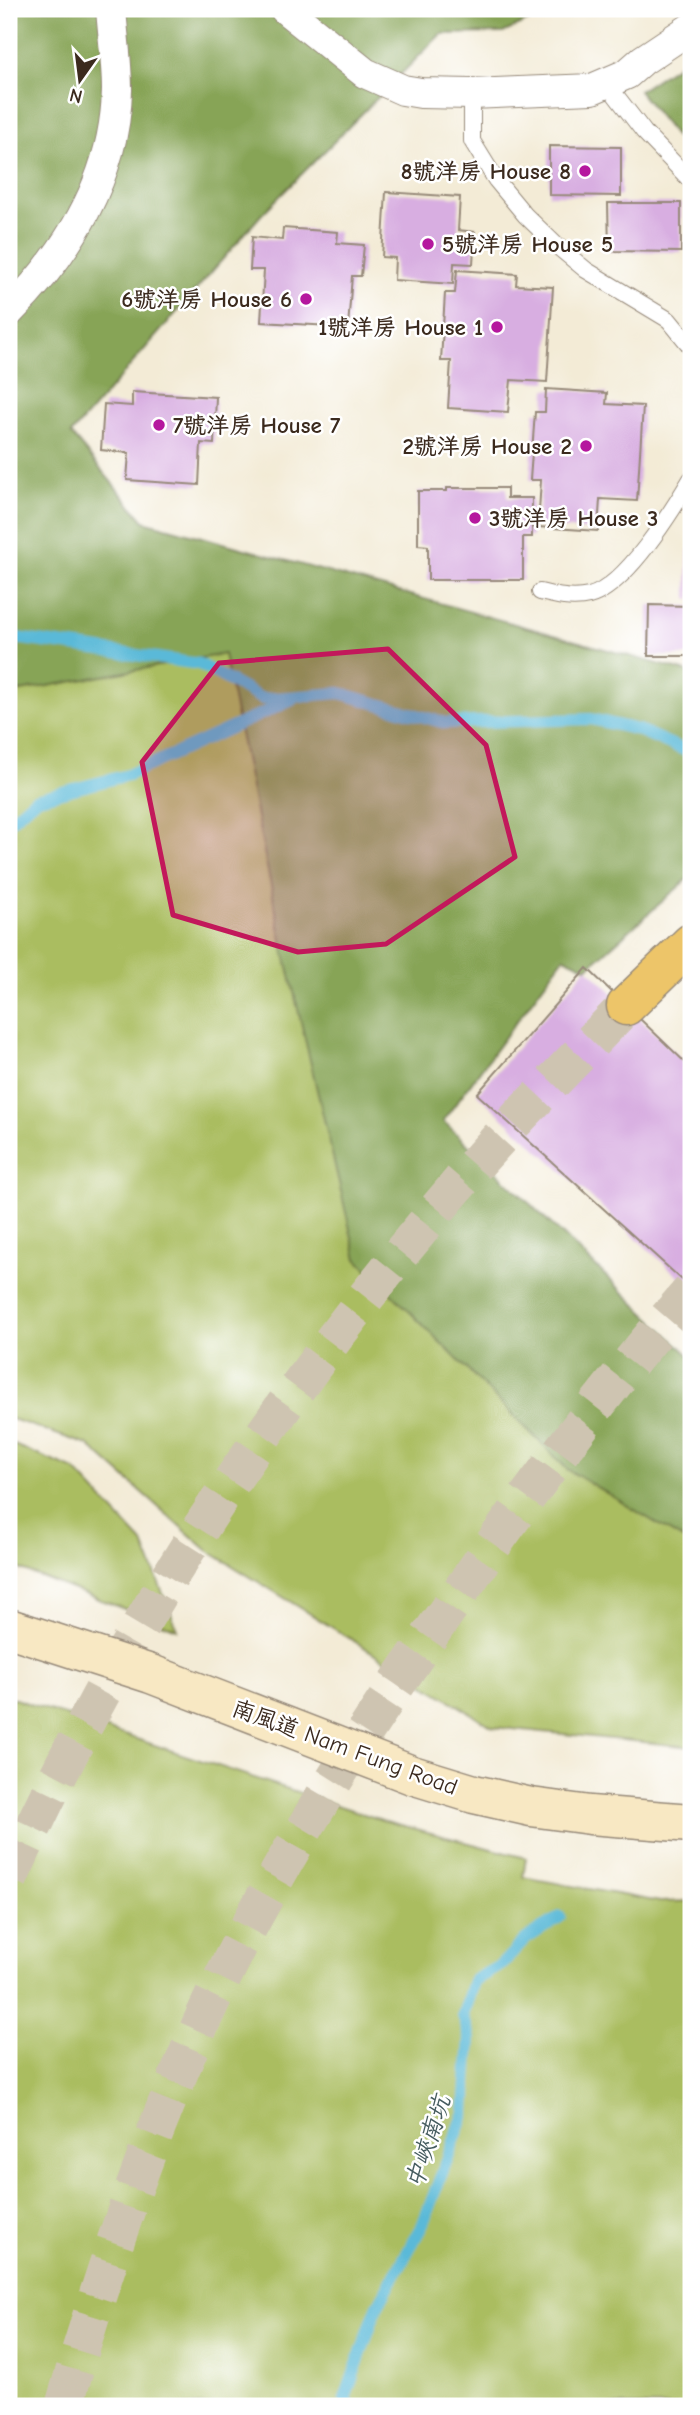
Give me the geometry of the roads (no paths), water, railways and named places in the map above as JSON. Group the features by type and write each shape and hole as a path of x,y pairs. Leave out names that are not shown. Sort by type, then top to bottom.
{"highway":[{"path":"626,1006 691,943"}],"main road":[{"name":"南風道 Nam Fung Road","path":"9,1628 151,1674 412,1775 474,1794 566,1812 691,1823"}],"street":[{"path":"9,312 33,288 54,261 79,223 99,182 108,152 116,100 116,58 111,9"},
{"path":"285,9 365,73 385,83 421,93 578,91 607,85 627,74 691,27"}],"lane":[{"path":"607,85 644,132 691,181"},
{"path":"472,94 472,141 496,180 525,215 586,270 668,320 691,347"},
{"path":"540,592 577,598 601,592 611,585 659,528 691,479"}],"waterway":[{"path":"9,637 199,664 262,699 340,693 445,723 591,719 638,730 691,753"},
{"path":"9,822 35,799 128,775 292,700"},
{"name":"中峽南坑","path":"350,2406 345,2399 377,2307 422,2226 465,2112 470,2039 463,2015 473,1981 501,1965 526,1939 560,1917"}],"tunnel":[{"path":"9,1879 53,1786 152,1605 265,1432 326,1348 456,1187 626,1006"},
{"path":"64,2406 119,2230 168,2100 213,1997 274,1881 341,1768 479,1564 597,1405 691,1291"}],"place":[{"name":"8號洋房 House 8","path":"585,171"},
{"name":"5號洋房 House 5","path":"428,244"},
{"name":"6號洋房 House 6","path":"306,299"},
{"name":"1號洋房 House 1","path":"497,327"},
{"name":"7號洋房 House 7","path":"159,425"},
{"name":"2號洋房 House 2","path":"586,446"},
{"name":"3號洋房 House 3","path":"475,518"}]}
